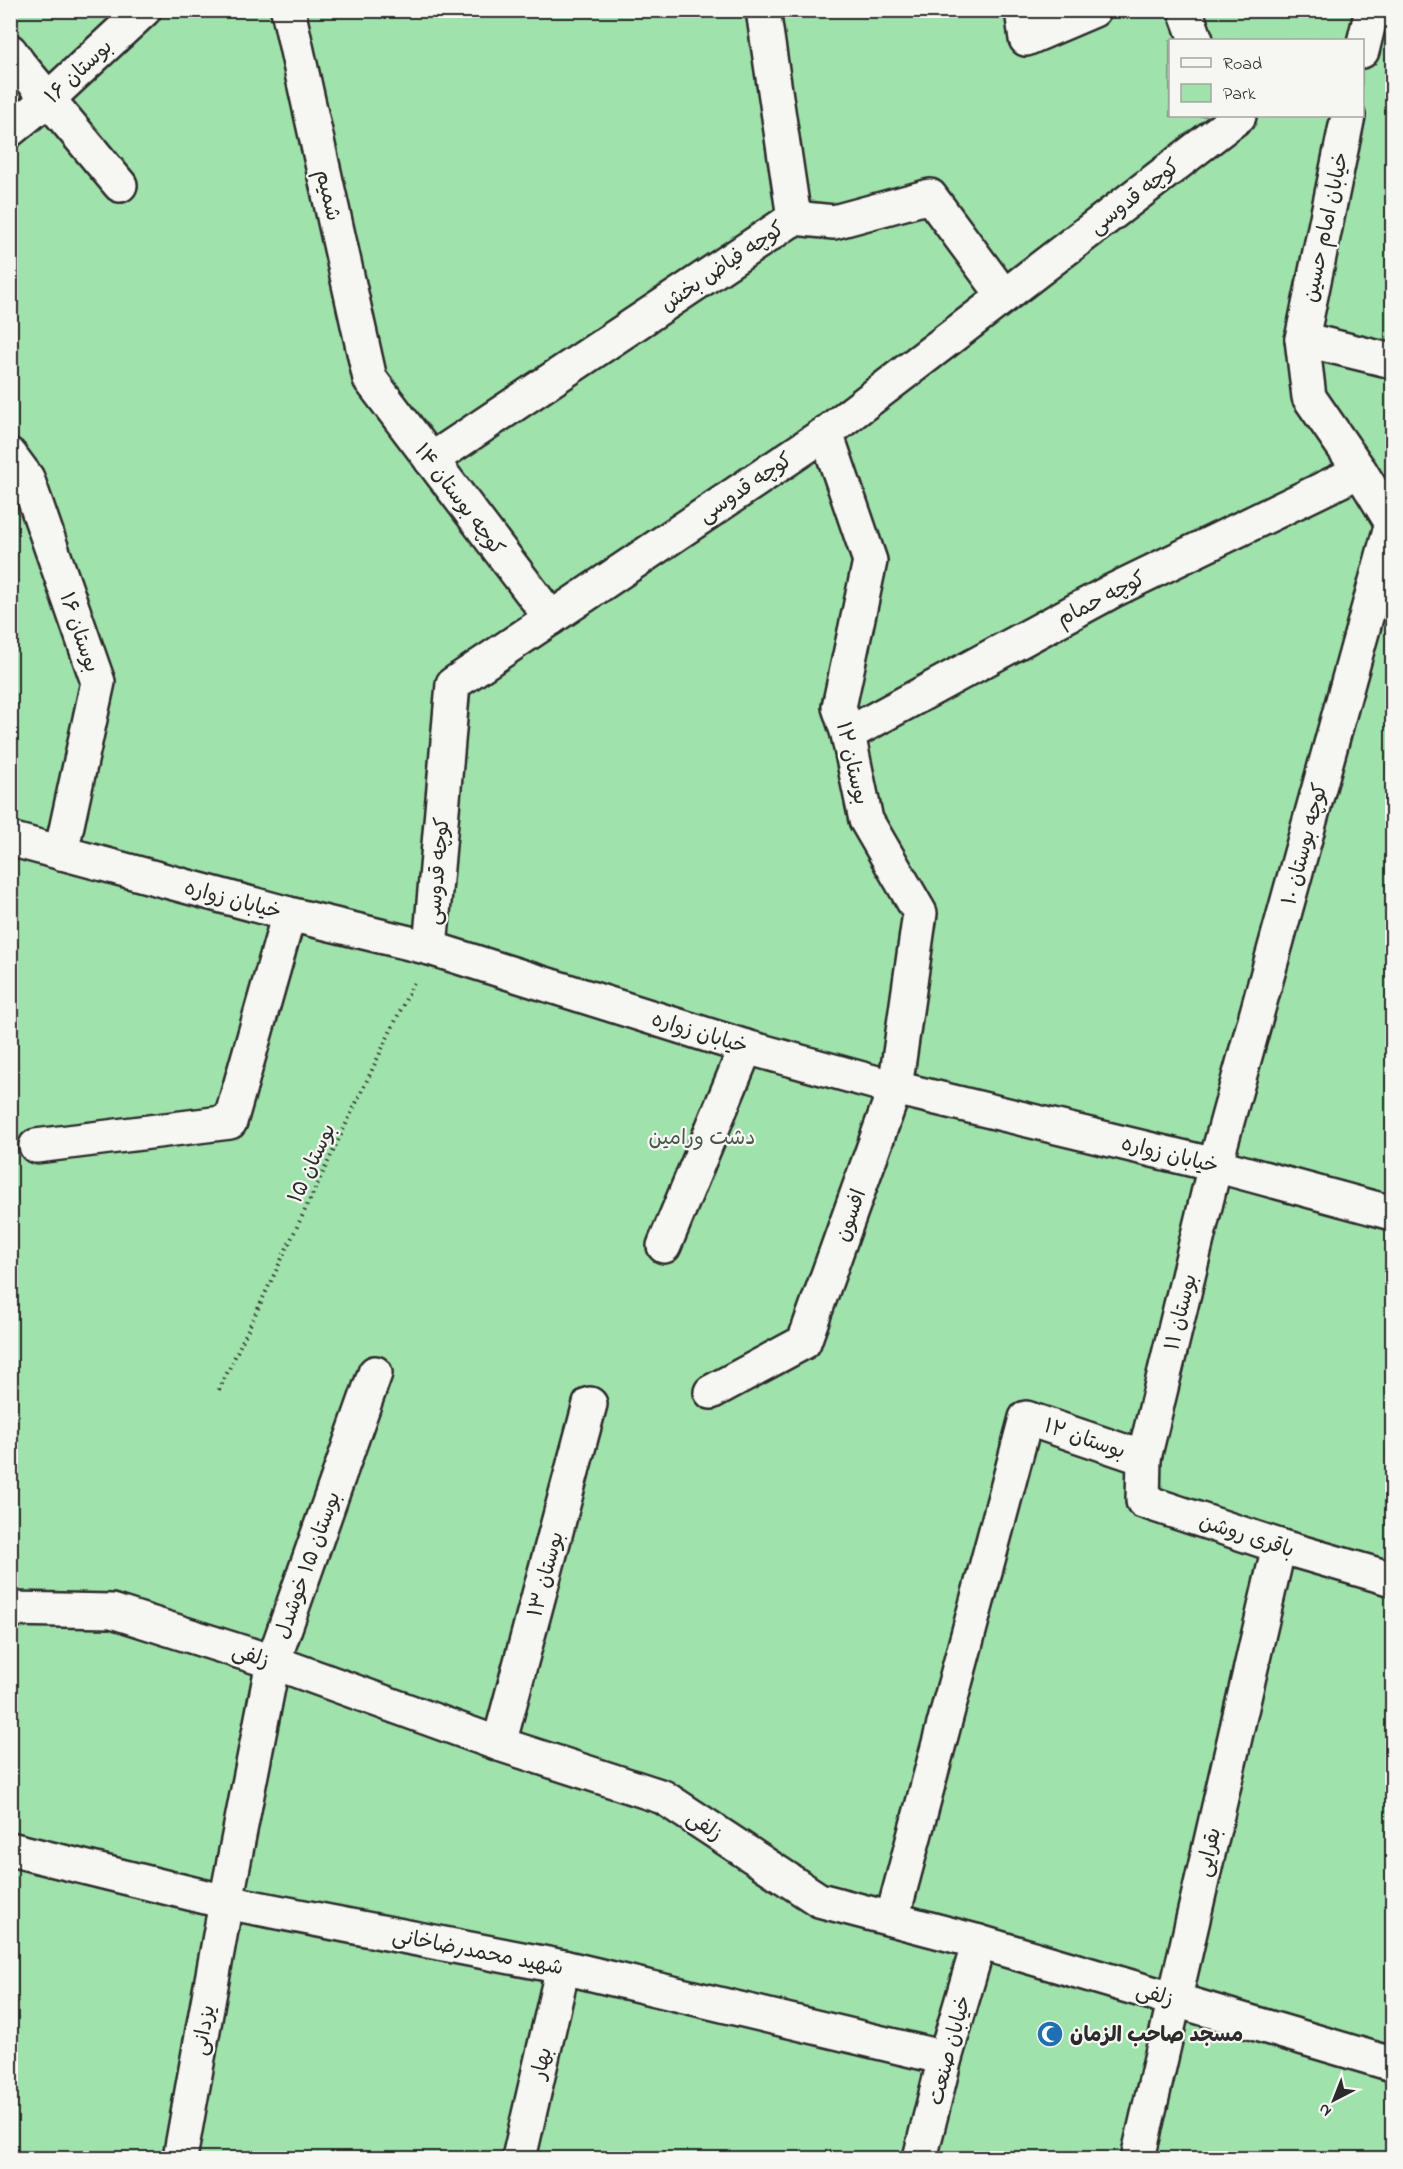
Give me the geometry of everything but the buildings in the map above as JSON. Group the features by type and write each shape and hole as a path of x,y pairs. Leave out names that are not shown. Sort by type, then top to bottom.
{"street":[{"name":"بوستان ۱۶","path":"10,130 48,99 144,10"},
{"name":"شمیم","path":"288,10 370,379"},
{"path":"763,10 794,218"},
{"path":"1022,10 1026,39 1094,10"},
{"path":"1185,10 1196,39"},
{"path":"1364,43 1372,10"},
{"path":"10,51 120,185"},
{"name":"کوچه قدوسی","path":"430,948 453,684 826,433 1238,117"},
{"name":"خیابان امام حسین","path":"1302,339 1348,117"},
{"name":"کوچه فیاض بخش","path":"430,460 794,218 834,222 930,195 1004,296"},
{"path":"1302,339 1392,361"},
{"name":"کوچه بوستان ۱۰","path":"1215,1165 1392,523 1360,471 1309,397 1302,339"},
{"name":"کوچه بوستان ۱۴","path":"370,379 551,618"},
{"name":"بوستان ۱۲","path":"826,433 870,561 840,707 866,820 920,913 895,1088"},
{"name":"بوستان ۱۶","path":"10,455 27,478 98,682 62,853"},
{"name":"کوچه حمام","path":"848,734 1112,591 1360,471"},
{"name":"خیابان زواره","path":"10,839 289,914 430,948 746,1047 895,1088 1215,1165 1392,1213"},
{"path":"36,1146 230,1122 289,914"},
{"path":"664,1246 746,1047"},
{"name":"افسون","path":"711,1392 804,1342 895,1088"},
{"name":"بوستان ۱۱","path":"1144,1458 1215,1165"},
{"name":"بوستان ۱۵ خوشدل","path":"226,1902 273,1662 375,1373"},
{"name":"بوستان ۱۳","path":"499,1744 590,1404"},
{"name":"بوستان ۱۲","path":"892,1919 1026,1418 1144,1458"},
{"name":"باقری روشن","path":"1144,1458 1143,1501 1279,1546 1392,1579"},
{"name":"بقرایی","path":"1138,2158 1279,1546"},
{"name":"زلفی","path":"10,1609 112,1611 273,1662 499,1744 663,1797 819,1900 979,1942 1392,2064"},
{"name":"شهید محمدرضاخانی","path":"10,1849 226,1902 563,1967 945,2058"},
{"name":"یزدانی","path":"180,2158 226,1902"},
{"name":"خیابان صنعت","path":"920,2158 945,2058 979,1942"},
{"name":"بهار","path":"519,2158 563,1967"}],"path":[{"name":"بوستان ۱۵","path":"219,1390 430,948"}],"green space":[{"name":"دشت ورامین","path":"11,11 1392,11 1392,2158 11,2158"}],"place":[{"name":"مسجد صاحب الزمان","path":"1050,2034"}]}
